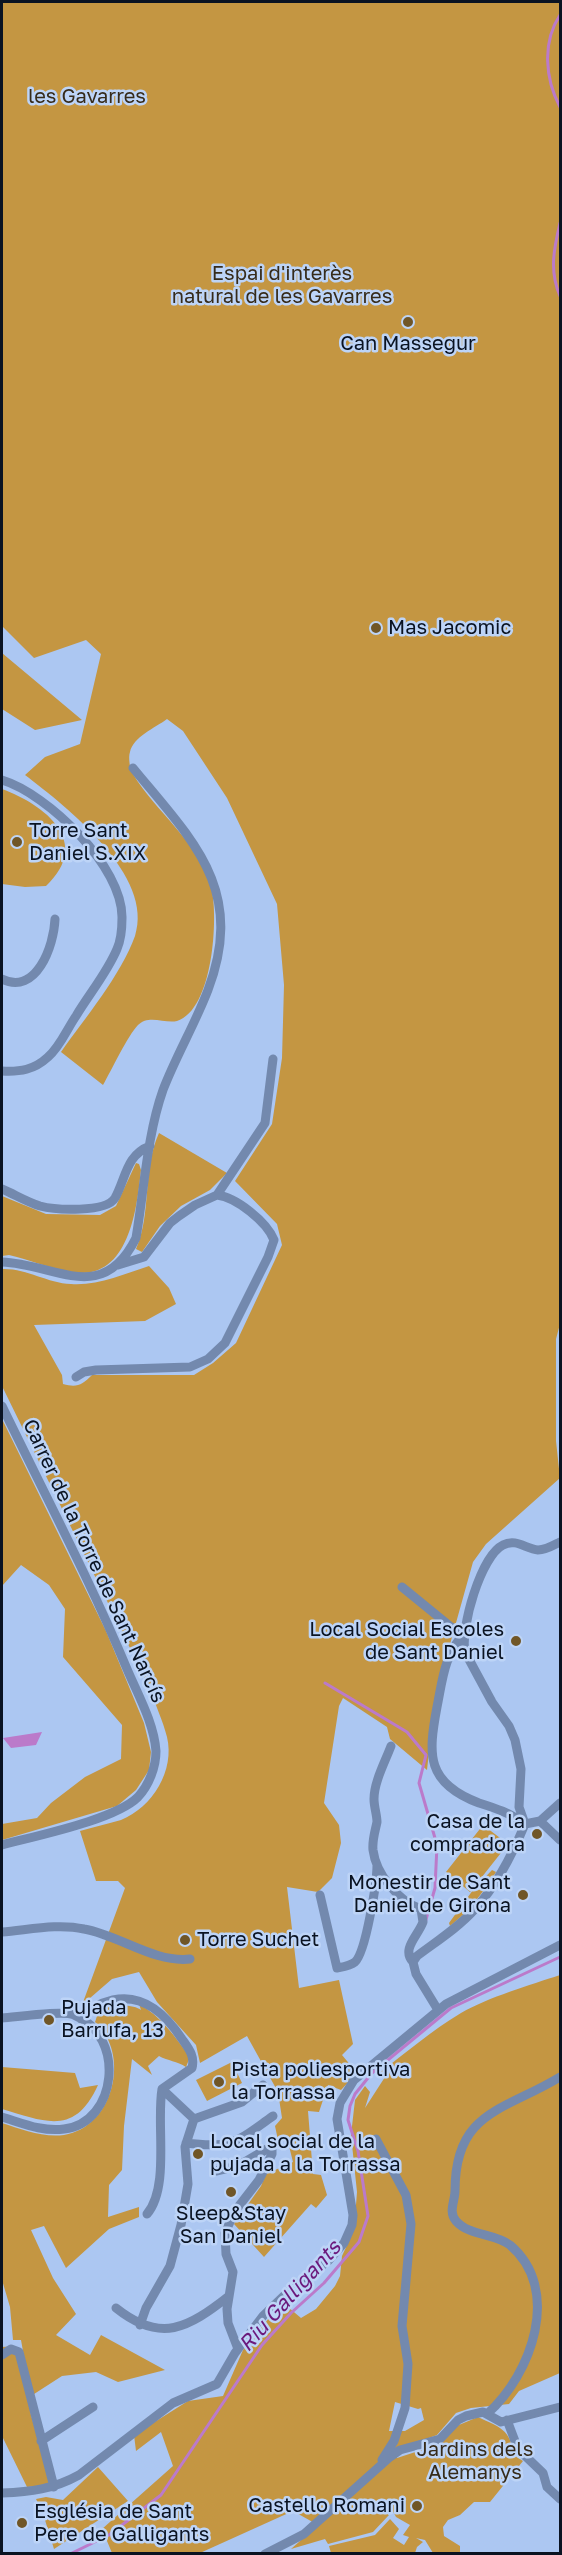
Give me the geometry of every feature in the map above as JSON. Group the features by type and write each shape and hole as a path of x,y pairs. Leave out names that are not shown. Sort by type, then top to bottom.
{"street":[{"path":"118,1265 136,1238 150,1146 164,1090 211,981 219,954 221,934 217,893 211,873 186,833 133,768"},
{"path":"2,780 46,805 95,854 114,883 121,905 122,918 117,949 55,1050 40,1063 26,1070 2,1071"},
{"path":"2,980 19,983 31,978 52,943 55,919"},
{"path":"217,1195 265,1123 273,1059"},
{"path":"2,1189 46,1207 104,1206 115,1198 133,1157 150,1146"},
{"path":"2,1262 79,1278 106,1272 118,1265 144,1257 170,1223 195,1205 217,1195 226,1196 244,1207 268,1230 274,1240 268,1257 225,1343 208,1359 190,1367 96,1370 84,1372 76,1377"},
{"name":"Carrer de la Torre de Sant Narcís","path":"2,1406 110,1626 147,1716 156,1751 155,1763 146,1787 127,1806 80,1824 2,1845"},
{"path":"413,1962 417,1956 458,1926 477,1907 518,1840 525,1824 519,1807 521,1769 515,1740 465,1652 465,1632 483,1569 494,1551 509,1543 517,1543 537,1550 561,1542"},
{"path":"402,1587 451,1627 465,1632"},
{"path":"465,1632 452,1648 444,1670 434,1720 431,1752 436,1772 463,1795 516,1817 525,1824 540,1821 561,1803"},
{"path":"320,1895 337,1968 347,1966 355,1962 363,1945 377,1877 372,1838 377,1822 374,1797 390,1746"},
{"path":"540,1821 561,1840"},
{"path":"377,1865 390,1887 404,1900 420,1909 423,1922 408,1950 408,1957 413,1962 416,1974 438,2010"},
{"path":"2,1932 77,1928 172,1959 190,1959"},
{"path":"2,2493 33,2492 54,2487 80,2475 173,2403 217,2384 257,2323 282,2297 336,2254 350,2232 352,2205 337,2119 344,2095 364,2071 438,2010 561,1945"},
{"path":"81,2019 93,2007 127,1999 141,2000 161,2013 177,2032 193,2056 194,2062 192,2068 162,2089"},
{"path":"2,2018 66,2013 81,2019 101,2035 110,2071 105,2092 96,2109 85,2121 65,2129 41,2129 2,2117"},
{"path":"488,2414 506,2396 532,2352 540,2312 538,2283 528,2264 509,2244 465,2228 455,2220 451,2210 455,2198 455,2167 461,2146 483,2120 511,2102 561,2077"},
{"path":"194,2119 242,2102 264,2085"},
{"path":"162,2089 194,2119"},
{"path":"147,2214 154,2206 159,2176 162,2089"},
{"path":"186,2143 212,2146 234,2143 273,2116"},
{"path":"140,2325 146,2308 170,2266 181,2225 188,2184 186,2143 194,2119"},
{"path":"376,2139 406,2195 411,2224 402,2326 408,2364 405,2408 394,2441 380,2465"},
{"path":"216,2171 238,2166 272,2146 272,2154 259,2180 235,2211 225,2233 226,2254 233,2272 227,2309 228,2323 238,2349"},
{"path":"116,2308 140,2325 168,2329 181,2326 210,2311 229,2296"},
{"path":"2,2355 11,2349 19,2352 54,2487"},
{"path":"41,2441 93,2407"},
{"path":"265,2553 302,2535 400,2450 440,2439 452,2425 466,2415 483,2412 501,2422 561,2407"},
{"path":"507,2420 518,2449 543,2473 547,2487 561,2499"}],"green space":[{"name":"Espai d'interès natural de les Gavarres","path":"2,2 560,2 560,1324 556,1339 556,1441 560,1478 486,1544 473,1562 435,1698 427,1770 390,1739 387,1727 343,1698 339,1706 324,1803 339,1825 341,1843 332,1878 318,1892 287,1887 299,1988 339,1980 353,2044 342,2055 357,2073 341,2090 328,2085 319,2112 308,2111 313,2174 321,2175 327,2195 316,2208 311,2204 264,2257 234,2224 261,2186 266,2174 293,2162 288,2142 278,2140 275,2126 282,2118 278,2092 247,2036 200,2063 196,2045 157,2002 139,1972 112,1979 82,2005 125,1888 118,1881 96,1881 80,1831 121,1820 143,1806 159,1786 168,1762 169,1750 167,1737 150,1689 2,1386 2,1269 20,1271 62,1283 81,1284 110,1279 149,1266 169,1288 176,1304 145,1321 34,1325 62,1375 63,1384 79,1385 92,1375 194,1375 213,1363 236,1343 282,1245 277,1224 235,1181 272,1124 282,1058 284,985 277,904 227,798 183,731 167,719 145,733 135,742 130,752 132,772 142,788 197,856 211,886 213,939 206,982 199,1000 189,1013 177,1021 147,1020 138,1025 103,1085 61,1052 121,966 135,936 138,913 132,890 120,867 103,845 63,805 25,775 45,757 80,744 101,654 86,640 34,658 2,626"},
{"path":"2,653 82,720 35,730 2,709"},
{"path":"2,789 34,805 47,815 58,827 64,840 65,855 59,870 46,886 25,887 2,884"},
{"path":"159,1133 227,1173 210,1190 181,1206 160,1226 142,1252 136,1249 144,1221 150,1162"},
{"path":"136,1163 139,1164 141,1170 132,1222 118,1254 106,1266 91,1272 72,1272 9,1255 2,1256 2,1196 46,1214 100,1215 116,1206"},
{"path":"2,1419 106,1631 144,1723 151,1752 149,1770 136,1790 117,1806 2,1840 2,1824 37,1818 51,1803 85,1777 121,1759 122,1725 63,1657 65,1609 49,1585 21,1565 2,1586"},
{"path":"483,1825 508,1844 470,1892 446,1872"},
{"path":"492,1870 496,1872 481,1894 450,1926 449,1923 473,1890"},
{"name":"Jardins dels Alemanys","path":"560,1975 560,2373 519,2391 509,2404 471,2408 456,2413 437,2435 393,2451 397,2458 440,2444 454,2427 478,2417 507,2434 515,2456 523,2461 490,2502 474,2502 460,2515 448,2520 443,2527 444,2536 460,2546 460,2553 433,2553 425,2540 416,2538 423,2542 417,2547 415,2553 331,2553 329,2546 375,2535 390,2519 399,2529 393,2538 404,2545 409,2537 403,2535 410,2525 396,2517 388,2502 377,2506 389,2515 373,2532 328,2544 325,2539 291,2549 318,2525 293,2511 200,2553 112,2553 102,2529 173,2466 161,2432 136,2451 134,2435 188,2401 223,2396 243,2350 282,2302 301,2318 316,2309 335,2286 340,2276 342,2256 354,2230 357,2192 351,2135 355,2100 365,2086 370,2092 365,2108 385,2077 379,2073 440,2027 484,2002","holes":["395,2402 421,2408 424,2420 405,2431 389,2431"]},
{"path":"139,2004 161,2021 190,2057 186,2067 159,2056 148,2066 152,2075 132,2059 124,2126 122,2170 109,2185 108,2217 139,2207 139,2217 109,2229 66,2268 44,2226 31,2230 53,2278 76,2314 56,2335 90,2355 101,2335 165,2370 118,2382 96,2372 62,2376 31,2396 21,2340 13,2340 10,2307 2,2280 2,2123 56,2136 81,2129 95,2118 112,2088 114,2070 112,2052 106,2036 95,2022 98,2014 114,2006 127,2006 141,2010"},
{"name":"Pista poliesportiva la Torrassa","path":"232,2062 242,2083 207,2101 196,2080"},
{"path":"2,2067 75,2073 80,2088 98,2085 89,2101 79,2112 58,2121 46,2121 2,2109"},
{"path":"15,2346 25,2380 31,2415 51,2485 27,2487 2,2436 2,2347"},
{"path":"98,2467 128,2501 54,2549 45,2520 48,2511 39,2505 36,2499 46,2497 63,2500"}],"shaded area":[{"path":"42,1732 36,1745 11,1748 3,1738"}],"waterway":[{"path":"560,15 550,37 548,49 551,85 560,107"},
{"path":"560,223 554,250 555,278 560,296"},
{"path":"325,1683 407,1732 426,1755 419,1783 437,1845 435,1888 425,1923"},
{"name":"Riu Galligants","path":"70,2554 109,2535 161,2495 262,2345 291,2313 324,2283 359,2242 368,2216 358,2151 348,2120 355,2094 372,2073 451,2008 560,1957"}],"place":[{"name":"Can Massegur","path":"408,322"},
{"name":"Mas Jacomic","path":"376,628"},
{"name":"Torre Sant Daniel S.XIX","path":"17,842"},
{"name":"Local Social Escoles de Sant Daniel","path":"516,1641"},
{"name":"Casa de la compradora","path":"537,1834"},
{"name":"Monestir de Sant Daniel de Girona","path":"523,1895"},
{"name":"Torre Suchet","path":"185,1940"},
{"name":"Pujada Barrufa, 13","path":"49,2020"},
{"name":"Pista poliesportiva la Torrassa","path":"219,2082"},
{"name":"Local social de la pujada a la Torrassa","path":"198,2154"},
{"name":"Sleep&Stay San Daniel","path":"231,2192"},
{"name":"Castello Romani","path":"417,2506"},
{"name":"Església de Sant Pere de Galligants","path":"22,2523"}],"park label":[{"name":"les Gavarres","path":"87,97"}]}
